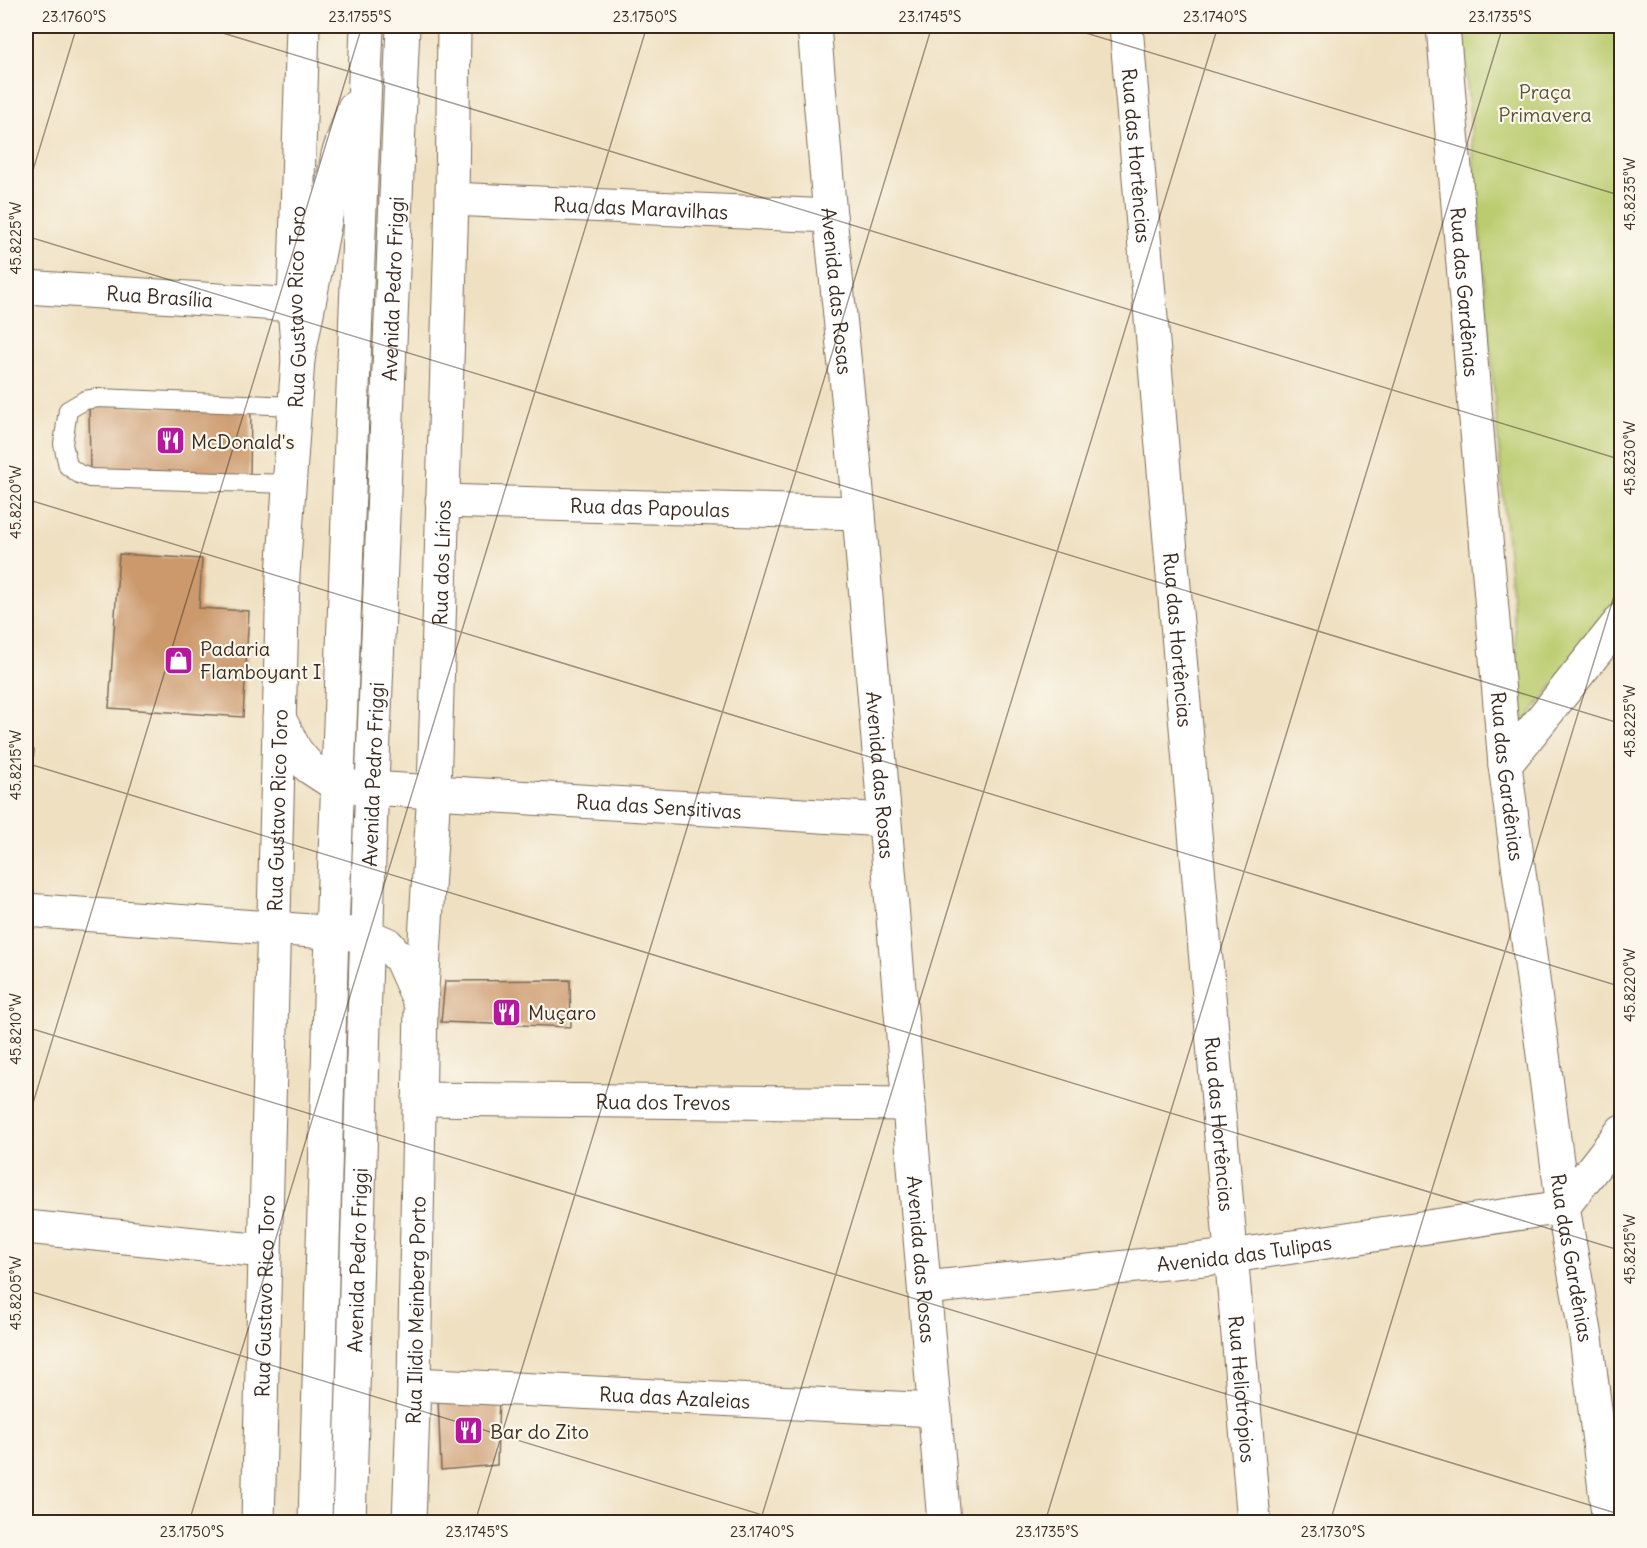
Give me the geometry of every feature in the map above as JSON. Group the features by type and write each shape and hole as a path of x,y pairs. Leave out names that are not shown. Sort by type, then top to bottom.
{"street":[{"name":"Rua Gustavo Rico Toro","path":"258,1522 283,574 298,359 294,305 303,26"},
{"name":"Avenida Pedro Friggi","path":"315,1522 332,932 367,26"},
{"name":"Avenida Pedro Friggi","path":"349,1522 366,935 403,26"},
{"name":"Rua dos Lírios","path":"419,1099 421,1005 434,790 452,199 454,26"},
{"name":"Avenida das Rosas","path":"814,26 859,513 944,1522"},
{"name":"Rua das Hortências","path":"1126,26 1232,1256"},
{"name":"Rua das Gardênias","path":"1443,26 1505,765 1563,1207 1586,1337 1609,1522"},
{"path":"298,359 338,155 366,75"},
{"name":"Rua das Maravilhas","path":"452,199 830,216"},
{"name":"Rua Brasília","path":"26,287 294,305"},
{"name":"Rua das Papoulas","path":"442,501 859,513"},
{"path":"1505,765 1622,619"},
{"path":"279,718 295,750 309,766 338,786"},
{"name":"Rua das Sensitivas","path":"338,786 434,790 884,820"},
{"path":"26,910 366,935 387,944 401,960 421,1005"},
{"name":"Rua dos Trevos","path":"419,1099 909,1104"},
{"name":"Rua Ilidio Meinberg Porto","path":"409,1522 419,1099"},
{"path":"1563,1207 1622,1131"},
{"name":"Avenida das Tulipas","path":"925,1288 1232,1256 1563,1207"},
{"path":"26,1227 264,1251"},
{"name":"Rua Heliotrópios","path":"1232,1256 1254,1522"},
{"name":"Rua das Azaleias","path":"414,1384 935,1410"}],"lane":[{"path":"290,484 90,478 68,466 63,444 68,410 85,400 98,398 294,406"}],"green space":[{"name":"Praça Primavera","path":"1462,26 1621,26 1621,598 1523,724"}],"building":[{"name":"McDonald's","path":"89,405 251,410 250,476 90,472"},
{"name":"Padaria Flamboyant I","path":"119,554 202,559 199,608 249,611 243,717 109,708"},
{"path":"26,749 34,750 27,819 26,819"},
{"name":"Muçaro","path":"570,980 571,1027 441,1022 445,981"},
{"name":"Bar do Zito","path":"499,1394 497,1465 441,1470 438,1398"}],"place":[{"name":"McDonald's","path":"170,441"},
{"name":"Padaria Flamboyant I","path":"179,660"},
{"name":"Muçaro","path":"507,1012"},
{"name":"Bar do Zito","path":"469,1431"}]}
